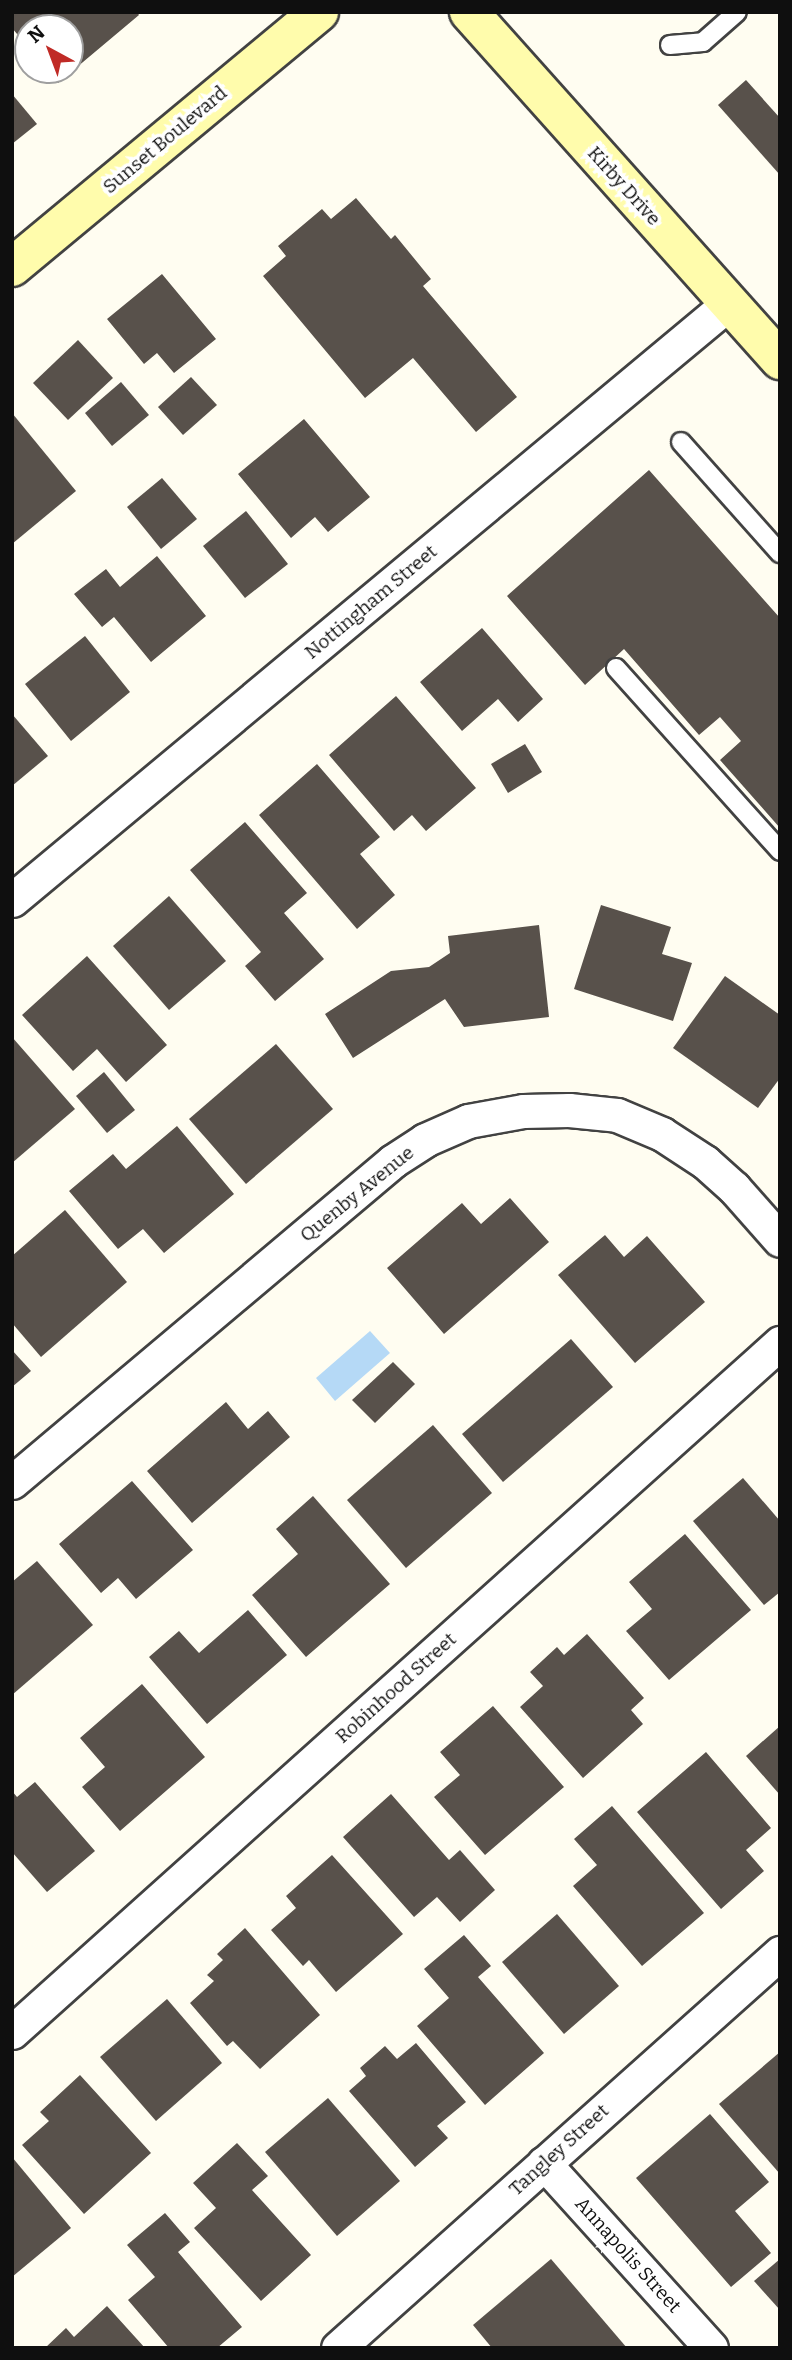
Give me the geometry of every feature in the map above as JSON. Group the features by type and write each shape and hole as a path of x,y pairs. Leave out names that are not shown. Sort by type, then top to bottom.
{"main road":[{"name":"Sunset Boulevard","path":"12,267 318,12"},
{"name":"Kirby Drive","path":"469,12 729,303 774,342"}],"street":[{"name":"Nottingham Street","path":"12,900 729,303"},
{"name":"Quenby Avenue","path":"12,1482 393,1161 425,1140 468,1121 523,1111 569,1110 617,1115 662,1135 705,1162 734,1188 780,1240"},
{"name":"Robinhood Street","path":"12,2032 780,1343"},
{"name":"Tangley Street","path":"338,2348 780,1953"},
{"name":"Annapolis Street","path":"544,2163 711,2348"}],"lane":[{"path":"670,45 703,42 737,12"},
{"path":"681,442 773,533 780,553"},
{"path":"616,667 780,851"}],"water":[{"path":"370,1331 390,1353 335,1401 316,1378"}],"building":[{"path":"12,12 137,12 139,15 84,61 84,14 14,14 14,30"},
{"path":"746,80 780,118 780,175 718,105"},
{"path":"12,94 37,124 12,144"},
{"path":"356,198 391,239 395,235 431,279 423,286 517,397 476,432 413,358 365,398 263,276 286,256 278,246 322,209 331,219"},
{"path":"162,274 216,339 174,373 157,353 144,364 107,319"},
{"path":"78,340 113,378 68,420 33,383"},
{"path":"191,377 217,405 183,435 158,407"},
{"path":"121,382 149,415 112,446 85,413"},
{"path":"12,413 76,491 12,544"},
{"path":"304,419 370,497 328,532 315,517 291,538 238,474"},
{"path":"649,470 780,618 780,828 720,760 741,741 720,717 699,735 624,649 585,685 507,596"},
{"path":"162,478 197,519 161,549 127,507"},
{"path":"246,511 288,564 245,598 203,546"},
{"path":"157,556 206,616 151,662 114,617 102,627 74,594 106,569 120,587"},
{"path":"482,628 543,699 518,722 498,699 462,731 420,682"},
{"path":"85,636 130,692 71,741 25,684"},
{"path":"396,696 476,788 426,831 412,815 394,831 329,755"},
{"path":"12,714 48,756 12,786"},
{"path":"525,744 542,772 508,793 491,764"},
{"path":"317,764 380,837 360,854 395,895 357,929 259,815"},
{"path":"245,822 307,893 284,913 324,959 275,1001 245,966 261,952 190,870"},
{"path":"169,896 226,961 169,1010 113,946"},
{"path":"601,905 671,927 662,954 692,963 673,1021 574,989"},
{"path":"539,925 549,1017 464,1027 445,999 353,1058 325,1014 391,971 429,967 450,953 448,936"},
{"path":"87,956 167,1045 126,1082 97,1049 73,1071 22,1015"},
{"path":"725,976 780,1015 780,1078 758,1108 673,1048"},
{"path":"12,1037 75,1109 12,1163"},
{"path":"276,1044 333,1109 246,1184 189,1119"},
{"path":"104,1072 135,1110 107,1133 76,1096"},
{"path":"177,1126 234,1194 164,1253 143,1229 118,1249 69,1191 113,1154 126,1169"},
{"path":"510,1198 549,1242 444,1334 387,1268 462,1203 481,1224"},
{"path":"65,1210 127,1282 41,1357 12,1323 12,1256"},
{"path":"605,1235 624,1257 647,1236 705,1302 635,1363 558,1275"},
{"path":"571,1339 613,1387 503,1482 462,1434"},
{"path":"12,1350 31,1371 12,1387"},
{"path":"393,1362 415,1384 375,1423 352,1400"},
{"path":"226,1402 248,1429 268,1411 290,1437 192,1523 147,1471"},
{"path":"433,1425 492,1493 406,1568 347,1500"},
{"path":"743,1478 780,1521 780,1592 764,1605 693,1521"},
{"path":"132,1481 193,1550 136,1599 118,1578 101,1593 59,1544"},
{"path":"313,1496 390,1584 306,1657 252,1595 298,1554 276,1529"},
{"path":"685,1534 751,1610 669,1680 626,1631 652,1609 629,1582"},
{"path":"37,1561 93,1625 12,1695 12,1582"},
{"path":"248,1610 287,1655 207,1724 149,1657 179,1631 199,1653"},
{"path":"587,1634 644,1698 631,1710 643,1724 583,1778 520,1707 543,1686 530,1672 557,1647 564,1655"},
{"path":"142,1684 205,1757 120,1831 82,1787 105,1767 80,1738"},
{"path":"493,1706 564,1787 485,1855 434,1797 460,1775 440,1752"},
{"path":"780,1726 780,1795 746,1756"},
{"path":"706,1752 771,1828 746,1850 764,1871 721,1909 637,1812"},
{"path":"35,1782 95,1851 47,1892 12,1852 12,1791 17,1797"},
{"path":"391,1794 449,1860 460,1850 495,1890 460,1922 437,1897 414,1917 343,1837"},
{"path":"612,1806 704,1913 642,1966 573,1886 597,1865 574,1839"},
{"path":"332,1855 403,1934 336,1992 309,1960 303,1966 271,1930 296,1908 286,1896"},
{"path":"557,1914 619,1986 564,2034 502,1962"},
{"path":"245,1928 320,2015 260,2069 233,2041 227,2046 190,2003 214,1981 207,1975 223,1960 217,1954"},
{"path":"464,1935 491,1966 478,1977 544,2053 485,2105 417,2026 449,1998 424,1969"},
{"path":"167,1999 222,2063 156,2121 100,2057"},
{"path":"416,2043 466,2102 437,2126 448,2138 415,2167 349,2091 366,2076 360,2068 385,2046 397,2059"},
{"path":"780,2052 780,2174 719,2104"},
{"path":"80,2075 151,2153 84,2214 22,2145 49,2121 40,2112"},
{"path":"328,2098 400,2181 337,2236 265,2152"},
{"path":"710,2114 769,2182 735,2211 771,2253 731,2287 636,2178"},
{"path":"237,2143 268,2176 252,2190 311,2255 261,2301 194,2228 216,2208 193,2183"},
{"path":"12,2157 71,2228 12,2277"},
{"path":"165,2213 190,2242 178,2252 242,2327 217,2348 169,2348 128,2300 155,2277 127,2245"},
{"path":"551,2259 627,2348 492,2348 473,2325"},
{"path":"780,2259 780,2310 754,2281"},
{"path":"107,2306 145,2348 45,2348 66,2328 74,2337"}]}
